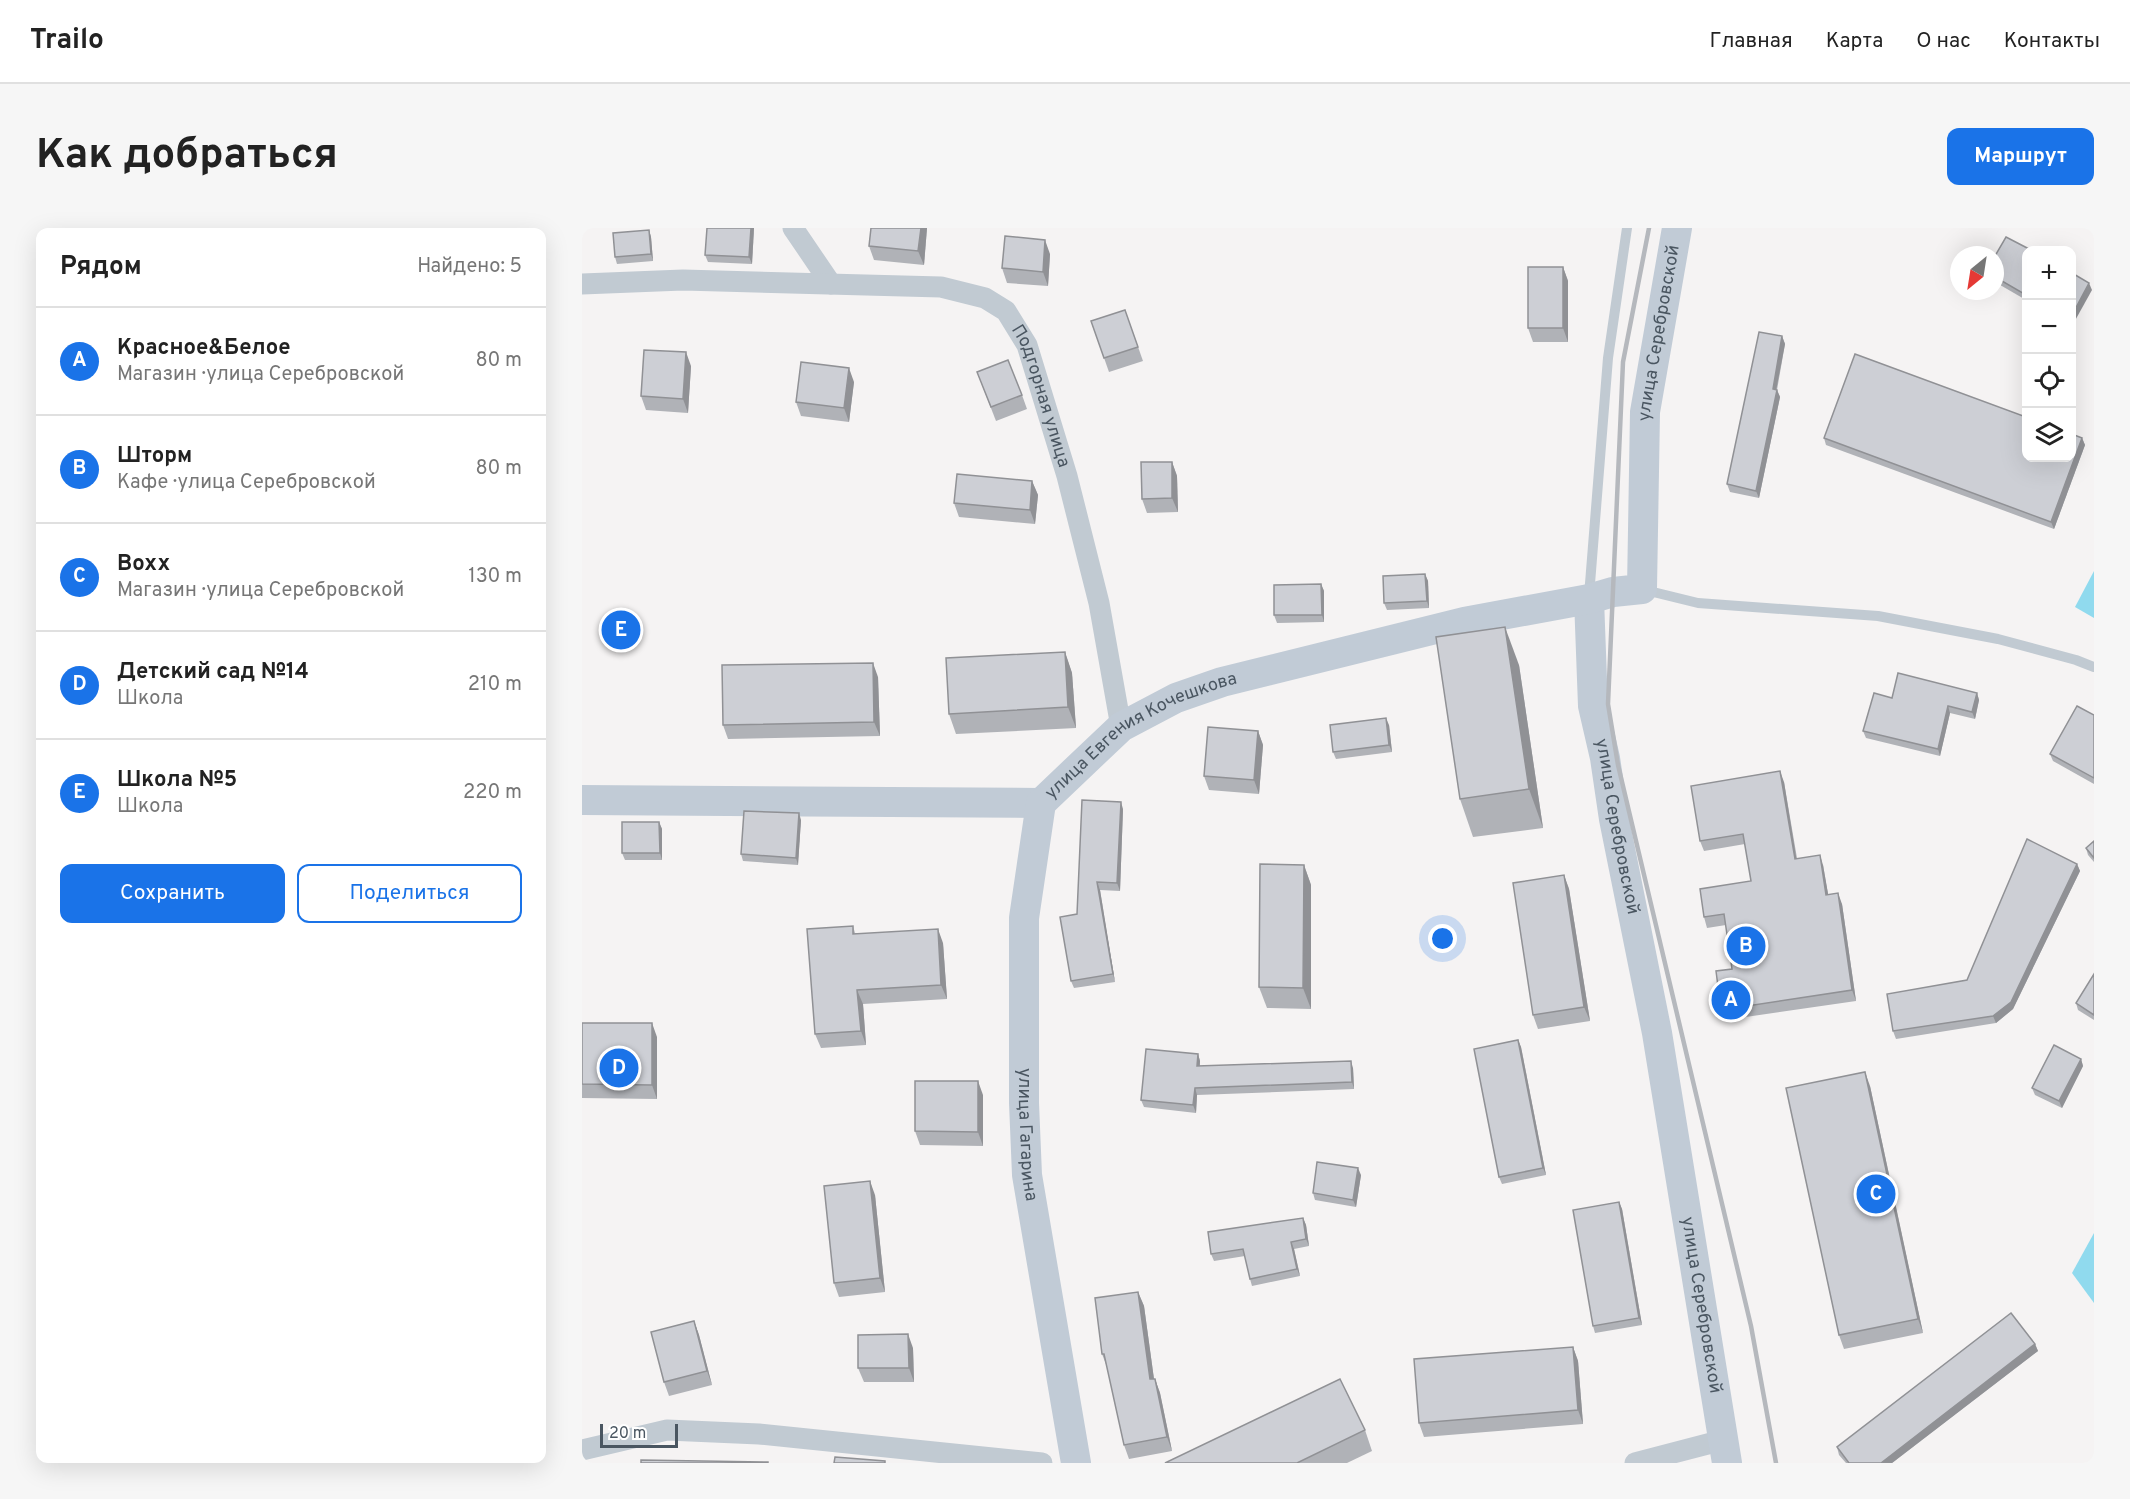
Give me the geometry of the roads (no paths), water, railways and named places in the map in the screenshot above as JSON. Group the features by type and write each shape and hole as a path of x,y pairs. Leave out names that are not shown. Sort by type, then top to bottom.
{"street":[{"path":"793,228 831,284"},
{"name":"улица Серебровской","path":"1641,589 1645,412 1677,228"},
{"name":"Подгорная улица","path":"582,284 683,280 941,287 985,298 1006,311 1027,345 1067,476 1099,603 1121,726"},
{"path":"1589,599 1613,592 1641,589"},
{"name":"улица Евгения Кочешкова","path":"582,800 1041,803 1121,726 1176,698 1222,682 1464,622 1589,599"},
{"name":"улица Серебровской","path":"1589,599 1593,706 1657,1033 1725,1451"},
{"name":"улица Гагарина","path":"1041,803 1024,918 1024,1103 1027,1175 1076,1463"},
{"path":"582,1450 667,1430 759,1434 1042,1463"},
{"path":"1635,1463 1725,1451"}],"lane":[{"path":"1589,599 1608,358 1627,228"},
{"path":"1641,589 1698,603 1878,616 1998,639 2094,667"}],"water":[{"path":"2094,571 2094,618 2075,607"},
{"path":"2094,1233 2094,1303 2072,1273"}],"railway":[{"path":"1649,228 1623,362 1608,704 1618,765 1751,1326 1776,1463"}],"place":[{"name":"Школа №5","path":"621,630"},
{"name":"Шторм","path":"1746,946"},
{"name":"Красное&Белое","path":"1731,1000"},
{"name":"Детский сад №14","path":"619,1068"},
{"name":"Boxx","path":"1876,1194"}]}
